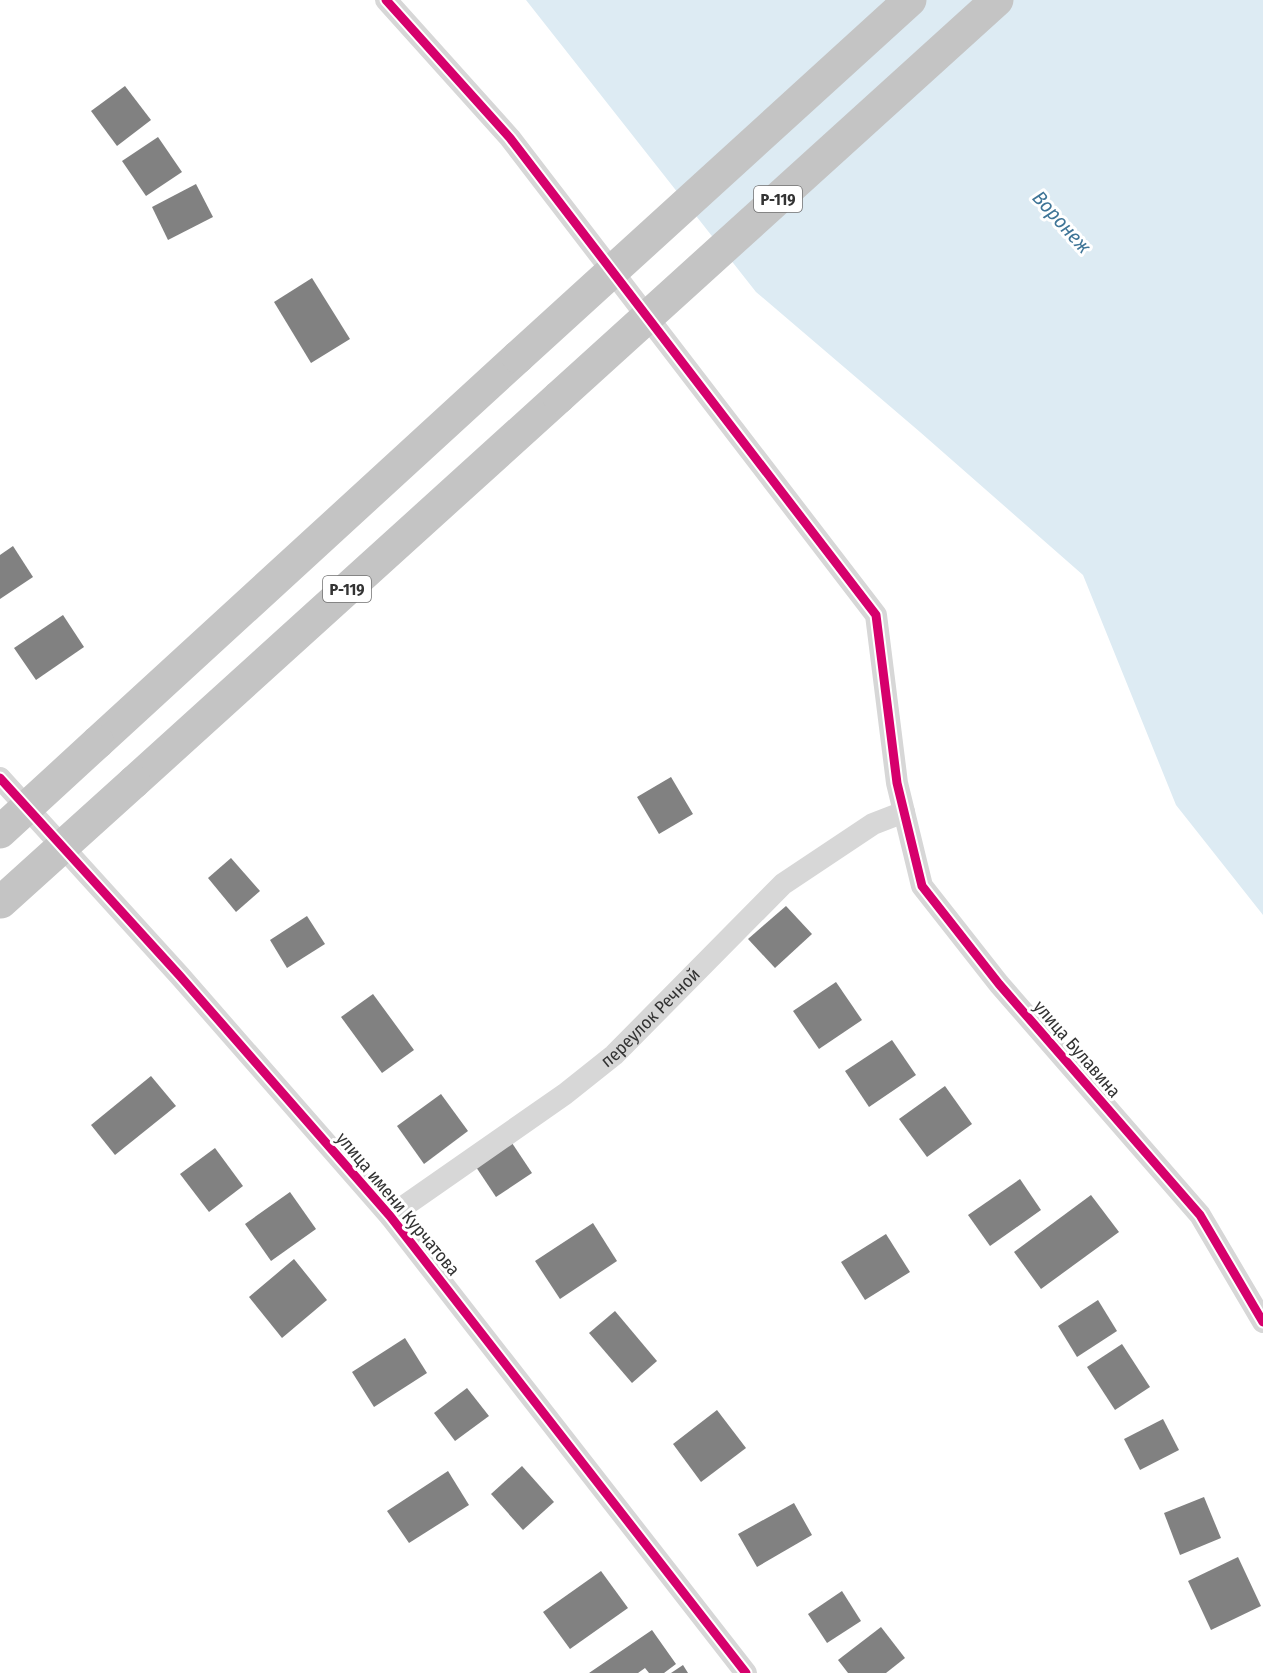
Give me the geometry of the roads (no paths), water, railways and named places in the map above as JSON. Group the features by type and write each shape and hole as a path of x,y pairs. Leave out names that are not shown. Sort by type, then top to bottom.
{"highway":[{"path":"0,832 909,0"},
{"name":"Р-119","path":"1,903 997,0"}],"street":[{"name":"улица Булавина","path":"386,0 510,138 876,615 897,783 922,886 999,984 1200,1215 1263,1322"},
{"name":"улица имени Курчатова","path":"0,778 180,976 390,1216 746,1673"},
{"name":"переулок Речной","path":"390,1216 565,1094 614,1055 783,884 873,824 904,812"}],"water":[{"name":"Воронеж","path":"526,0 1263,0 1263,915 1176,805 1083,575 756,292"}]}
